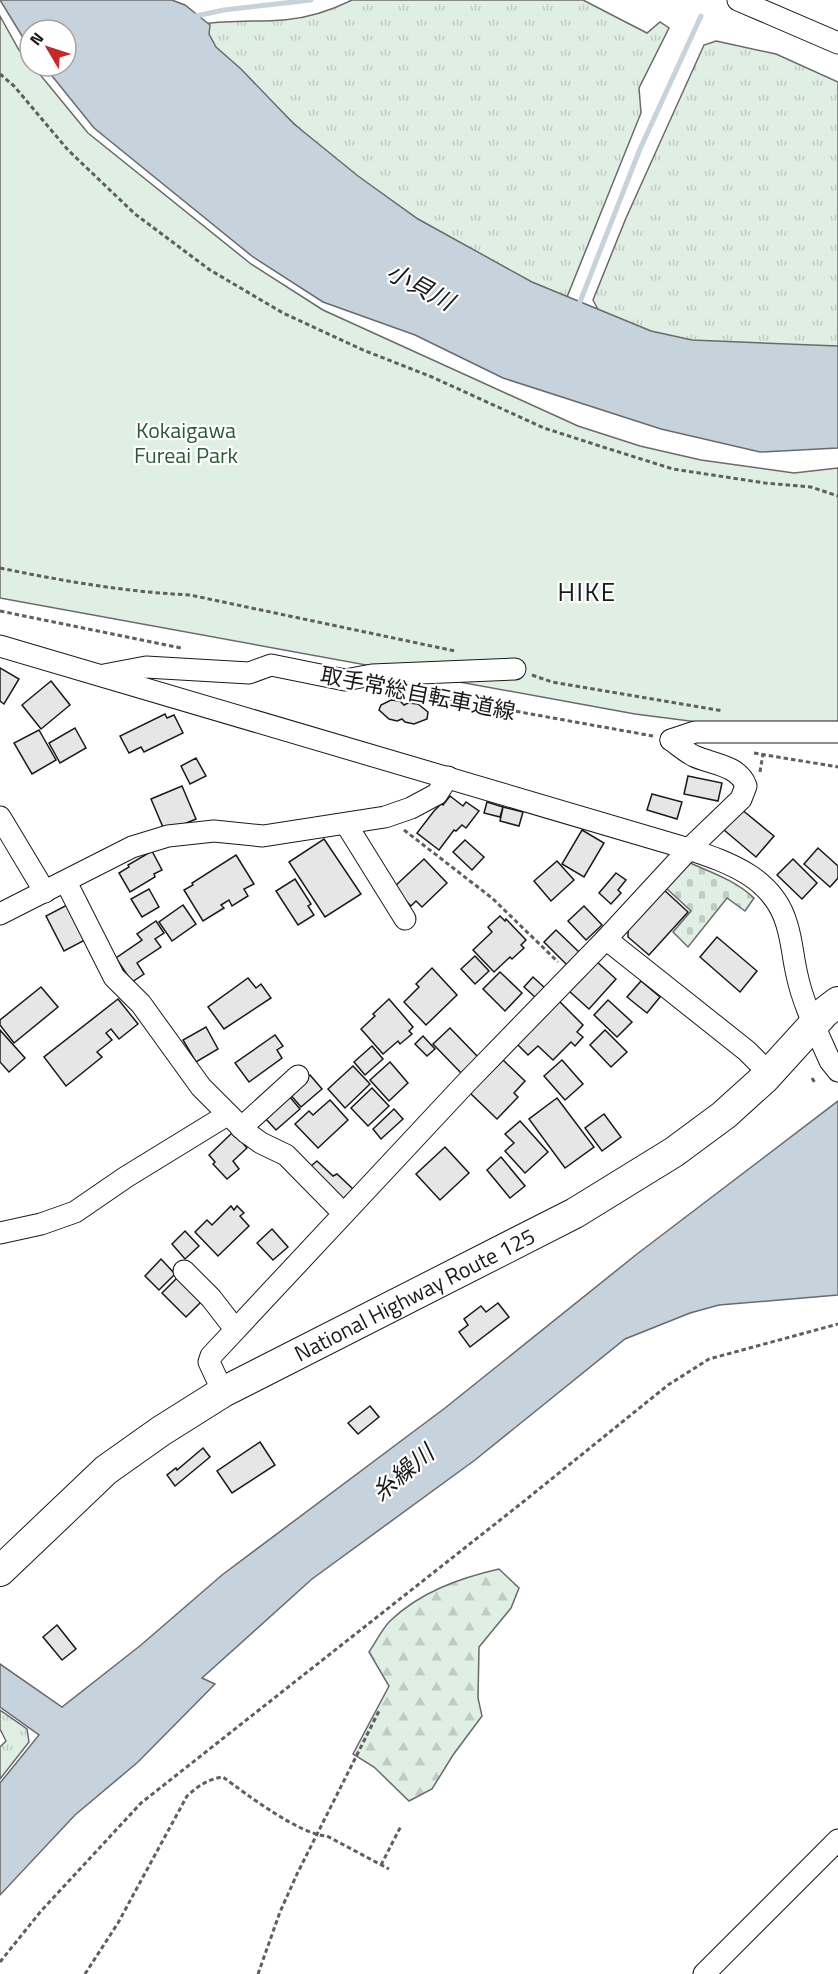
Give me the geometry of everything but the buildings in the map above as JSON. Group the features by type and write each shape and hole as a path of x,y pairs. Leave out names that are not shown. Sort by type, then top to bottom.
{"highway":[{"name":"National Highway Route 125","path":"0,1571 106,1470 161,1431 223,1392 596,1201 699,1135 769,1073 826,1013 838,982"}],"street":[{"path":"738,0 838,43"},
{"path":"0,646 689,849 739,868 756,878 768,889 787,922 797,977 826,1013 830,1061 837,1069"},
{"name":"取手常総自転車道線","path":"100,675 146,667 249,673 271,665 345,680 372,675 515,669"},
{"path":"671,740 695,732 838,732"},
{"path":"223,1392 208,1359 343,1213 572,975 689,849 741,799 746,786 740,776 726,767 695,756 671,740"},
{"path":"0,914 132,847 168,836 214,831 263,836 385,817 411,808 437,794 448,777"},
{"path":"0,817 45,892"},
{"path":"346,824 405,920"},
{"path":"66,882 114,977 141,1004 201,1087 234,1122 261,1143 286,1155 343,1213"},
{"path":"606,939 747,1051 769,1073"},
{"path":"0,1233 41,1224 75,1212 126,1177 234,1122 298,1076"},
{"path":"184,1271 211,1298 236,1329"},
{"path":"704,1974 838,1840"}],"path":[{"path":"0,74 14,86 68,150 135,214 210,270 284,313 363,350 432,377 544,428 673,469 754,482 811,487 838,496"},
{"path":"0,568 76,584 190,595 456,651"},
{"path":"0,611 181,648"},
{"path":"515,669 552,682 725,711"},
{"name":"取手常総自転車道線","path":"415,693 671,740"},
{"path":"760,773 764,749"},
{"path":"752,753 838,767"},
{"path":"385,817 411,834 492,898 572,975"},
{"path":"812,1078 815,1083"},
{"path":"0,1962 41,1911 141,1803 668,1385 709,1359 838,1324"},
{"path":"258,1974 280,1912 379,1711"},
{"path":"85,1974 117,1923 187,1796 197,1787 213,1779 223,1777 262,1805 317,1835 327,1836 389,1869"},
{"path":"381,1865 400,1826"}],"green space":[{"path":"352,0 583,0 647,33 660,22 669,28 639,88 641,113 565,302 506,273 359,184 203,39 204,24 293,19 319,13"},
{"name":"Kokaigawa Fureai Park","path":"0,16 18,48 18,78 43,78 88,133 251,264 323,310 578,426 640,446 701,460 794,473 838,468 838,740 635,714 0,598"},
{"path":"716,41 776,54 838,82 838,353 687,345 602,317 593,300 626,218 704,45"},
{"path":"690,863 732,882 754,898 745,911 727,898 688,947 673,932 691,911 665,887"},
{"path":"499,1569 519,1588 511,1608 479,1647 478,1698 482,1716 453,1755 432,1789 409,1801 374,1767 353,1754 389,1686 369,1652 387,1624 414,1602 455,1582"},
{"path":"0,1710 27,1729 29,1742 0,1779 0,1747 6,1741 0,1729"}],"water":[{"name":"小貝川","path":"0,0 172,0 185,5 210,25 209,34 216,47 241,69 294,124 358,176 418,219 532,282 651,331 692,340 838,346 838,448 760,452 661,429 503,378 415,335 323,302 253,257 94,128 54,78 78,78 78,18 18,18 18,29"},
{"name":"糸繰川","path":"838,1101 838,1295 719,1305 690,1313 625,1339 475,1460 312,1579 202,1678 215,1684 138,1762 75,1815 0,1895 0,1783 39,1735 0,1707 0,1664 62,1707 141,1645 222,1575 445,1408 637,1254"}],"waterway":[{"path":"191,17 224,10 311,0"},
{"path":"578,307 640,149 701,16"}],"district":[{"name":"HIKE","path":"587,592"}]}
